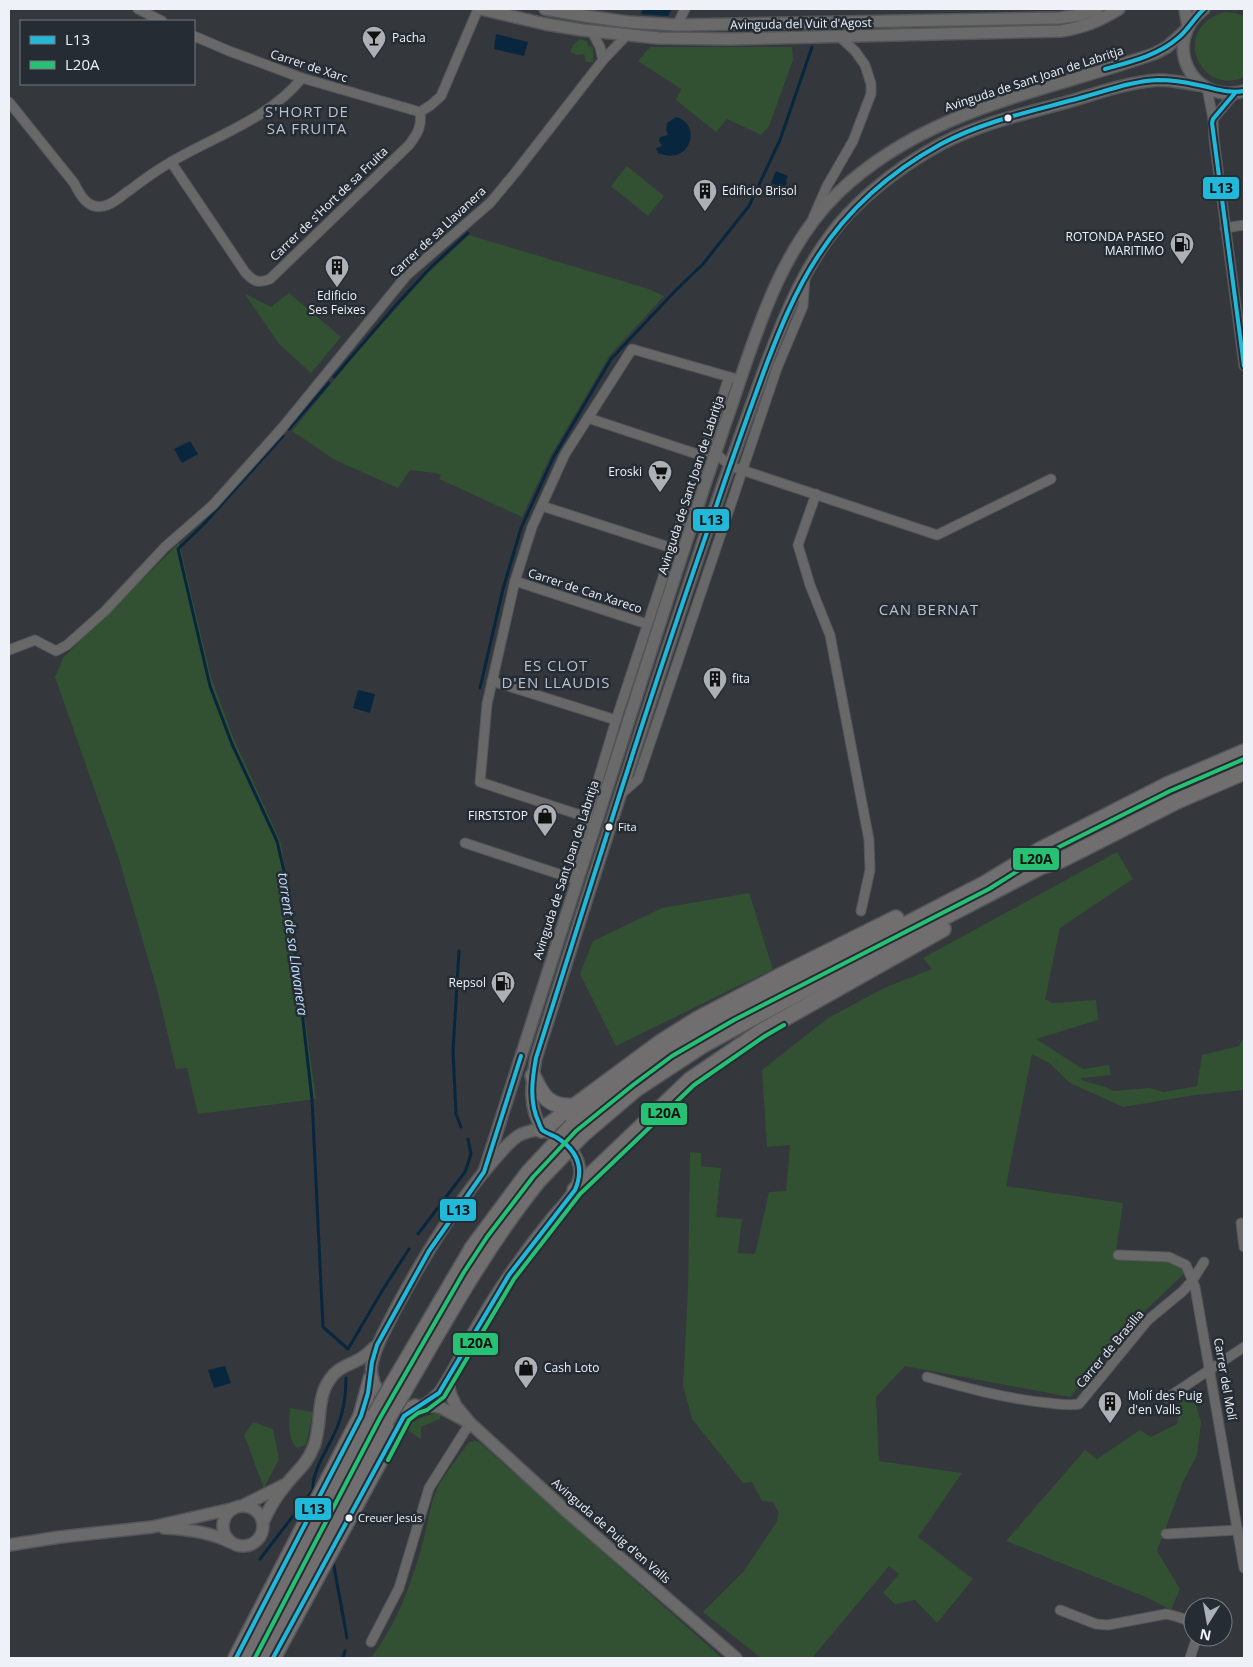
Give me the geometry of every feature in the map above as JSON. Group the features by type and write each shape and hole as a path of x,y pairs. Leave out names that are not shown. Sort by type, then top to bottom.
{"highway":[{"path":"248,1658 398,1388 511,1215 533,1177 629,1080 669,1051 731,1014 986,882 1040,850 1167,785 1244,752"},
{"path":"575,1190 690,1080 762,1031 1044,872 1061,860 1177,800 1244,772"},
{"path":"542,1130 661,1042 724,1005 983,874 1040,850"},
{"path":"577,1131 636,1089 704,1045 793,996 1040,867 1061,860"},
{"path":"533,1076 538,1090 544,1097 562,1107 575,1106"},
{"path":"236,1658 361,1416 371,1377"},
{"path":"273,1658 404,1416 419,1406"},
{"path":"261,1658 381,1418"}],"main road":[{"name":"Avinguda del Vuit d'Agost","path":"479,9 592,32 626,36 695,39 1061,31 1085,26 1103,19 1119,9"},
{"name":"Avinguda del Vuit d'Agost","path":"545,9 628,22 676,25 1060,18 1080,15 1097,9"},
{"path":"1185,9 1187,28 1183,39 1184,59 1193,76 1205,87"},
{"name":"Avinguda de Sant Joan de Labritja","path":"484,1172 573,879 715,451 734,379 785,268 812,222 837,194 862,172 903,143 964,114 1156,53 1167,47 1204,9"},
{"path":"542,1130 532,1104 536,1058 619,796 730,466 779,330 819,253 848,215 910,162 944,143 986,126 1028,112 1137,84 1164,80 1205,87 1217,92 1239,92"},
{"path":"371,1377 372,1362 377,1345 405,1292 429,1251 484,1172 517,1136 529,1131 542,1130 553,1134 575,1155 578,1162 580,1171 575,1190 509,1275 475,1329 448,1381 439,1393 419,1406"},
{"path":"152,1527 218,1536 242,1546 254,1543 262,1534 263,1522 286,1485 300,1471 315,1445 323,1390 330,1379 344,1365 359,1360 377,1345"},
{"path":"344,1365 360,1368 371,1377"},
{"name":"Avinguda de Puig d'en Valls","path":"371,1377 376,1389 384,1397 400,1405 440,1407 470,1423"},
{"name":"Avinguda de Puig d'en Valls","path":"448,1381 450,1393 456,1406 470,1423 564,1510 736,1658"},
{"path":"9,1545 152,1527 244,1505 286,1485"},
{"path":"244,1505 254,1508 263,1522"},
{"path":"230,1542 223,1528 224,1518 231,1509"}],"street":[{"path":"138,9 160,20"},
{"path":"420,112 440,96 479,9"},
{"path":"676,25 685,9"},
{"path":"592,32 600,47 603,60"},
{"name":"Carrer de Xarc","path":"195,36 228,51 302,78 420,112"},
{"name":"Carrer de sa Llavanera","path":"9,650 35,640 56,651 67,645 105,611 165,547 212,505 282,428 407,274 490,203 603,60 626,36"},
{"path":"812,222 827,186 853,142 871,94 872,84 865,65 855,51 840,37"},
{"path":"9,102 88,203 104,207 171,162 224,135 277,103 302,78"},
{"path":"1205,87 1213,121 1228,252 1244,366"},
{"path":"1213,121 1239,92"},
{"name":"Carrer de s'Hort de sa Fruita","path":"171,162 192,196 245,272 253,280 262,282 270,279 409,144 418,134 421,123 420,112"},
{"path":"1225,228 1244,225"},
{"path":"619,796 638,780 777,368 803,306 806,276"},
{"path":"586,817 480,782 487,704 515,582 532,527 565,454 632,349 734,379"},
{"name":"Avinguda de Sant Joan de Labritja","path":"573,879 586,817 616,720 703,456 734,379"},
{"path":"588,418 703,456"},
{"path":"715,451 730,466 937,536 1051,479"},
{"path":"816,494 798,545 810,585 830,635 869,840 870,870 861,911"},
{"path":"542,506 672,548"},
{"name":"Carrer de Can Xareco","path":"515,582 647,624"},
{"path":"492,681 616,720"},
{"path":"465,842 573,879"},
{"path":"1241,1223 1244,1247"},
{"name":"Carrer del Molí","path":"1118,1255 1169,1257 1186,1265 1198,1296 1244,1568"},
{"name":"Carrer de Brasilia","path":"927,1377 978,1391 1037,1402 1080,1404 1148,1320 1183,1291 1204,1262"},
{"path":"1167,1398 1244,1347"},
{"path":"371,1642 399,1588 428,1488 470,1423"},
{"path":"1166,1534 1238,1530"},
{"path":"1060,1610 1096,1624 1108,1625 1166,1614 1183,1619"}],"green space":[{"path":"1225,12 1244,16 1244,77 1228,81 1215,78 1204,69 1197,58 1195,45 1198,32 1208,20"},
{"path":"580,39 587,41 588,46 593,47 593,62 586,62 584,54 577,55 570,52 573,45"},
{"path":"650,47 792,47 793,60 769,126 761,135 727,119 716,132 676,100 681,89 638,61"},
{"path":"627,166 664,196 648,216 611,186"},
{"path":"469,235 649,289 664,296 610,355 550,457 522,517 439,479 441,475 435,473 410,470 398,488 335,460 292,431 358,351 426,275"},
{"path":"244,293 271,307 289,293 341,337 311,373 279,344"},
{"path":"179,543 211,677 233,737 281,843 316,1099 198,1114 187,1068 176,1069 158,993 119,859 55,677 63,658"},
{"path":"1117,852 1133,879 1060,928 1045,999 1052,1003 1096,1000 1098,1020 1036,1039 1083,1069 1109,1065 1111,1075 1081,1078 1081,1080 1113,1091 1149,1088 1164,1092 1197,1086 1202,1055 1239,1046 1244,1037 1244,1090 1195,1095 1123,1107 1070,1083 1049,1063 1032,1054 1006,1186 1123,1203 1115,1258 1170,1259 1188,1270 1143,1313 1070,1397 905,1366 876,1397 879,1461 962,1473 918,1537 973,1579 937,1623 915,1600 895,1604 883,1593 899,1574 889,1566 812,1658 761,1658 703,1612 744,1571 776,1523 779,1513 773,1502 762,1501 752,1482 743,1483 692,1419 683,1385 688,1288 690,1152 701,1153 701,1166 721,1168 716,1217 742,1219 738,1253 755,1254 769,1192 786,1191 790,1145 767,1147 762,1070 828,1018 884,988 932,969 923,958"},
{"path":"749,893 773,969 616,1046 580,974 593,941 662,908"},
{"path":"1192,1390 1201,1422 1197,1455 1183,1482 1157,1551 1180,1589 1171,1610 1148,1598 1006,1541 1085,1450 1097,1459 1140,1430 1151,1437 1177,1424 1180,1404 1176,1396"},
{"path":"290,1408 313,1412 306,1445 297,1448 290,1434"},
{"path":"433,1414 441,1414 440,1419 421,1427 421,1439 406,1429 415,1421"},
{"path":"253,1422 273,1429 279,1459 264,1488 244,1435"},
{"path":"478,1441 722,1658 371,1658 388,1633 408,1589 437,1489 469,1442"}],"water":[{"path":"643,9 672,9 668,16 641,14"},
{"path":"496,34 528,42 524,56 494,49"},
{"path":"676,117 684,121 689,127 690,142 679,154 670,156 658,153 656,148 662,146 659,141 660,137 668,135 666,130 667,123"},
{"path":"776,171 788,176 787,184 782,188 771,183"},
{"path":"190,441 198,454 182,463 174,449"},
{"path":"358,690 375,694 370,713 353,708"},
{"path":"225,1366 231,1383 214,1388 208,1370"}],"waterway":[{"path":"480,688 503,589 521,528 553,458 611,359 703,264 749,206 780,140 812,47"},
{"name":"torrent de sa Llavanera","path":"334,377 431,267 468,233"},
{"name":"torrent de sa Llavanera","path":"289,429 329,383"},
{"name":"torrent de sa Llavanera","path":"283,436 204,524 178,549 210,686 232,744 277,841 288,889 312,1099 323,1327 348,1349 409,1249"},
{"path":"459,951 453,1051 456,1114 461,1127"},
{"path":"418,1234 465,1172 471,1154 468,1139"},
{"name":"torrent de sa Llavanera","path":"260,1559 313,1490 315,1475 341,1415 345,1397 346,1378"},
{"name":"torrent de sa Llavanera","path":"333,1561 347,1638"},
{"name":"torrent de sa Llavanera","path":"343,1658 345,1651"}],"transit line":[{"name":"L13","path":"1105,69 1143,58 1170,44 1182,35 1204,9"},
{"name":"L13","path":"273,1658 404,1416 439,1393 509,1275 575,1190 578,1182 579,1167 574,1153 563,1142 542,1130 536,1115 532,1091 536,1058 647,711 728,470 788,312 818,256 843,222 872,192 905,166 941,144 974,129 1027,112 1138,82 1173,81 1226,91 1244,91"},
{"name":"L13","path":"1235,93 1213,119 1212,123 1244,366"},
{"name":"L20A","path":"255,1658 380,1418 464,1272 487,1237 533,1177 576,1131 672,1056 734,1020 989,889 1043,855 1170,791 1244,759"},
{"name":"L20A","path":"388,1460 409,1420 418,1413 427,1410 444,1397 514,1279 580,1194 694,1085 784,1025"},
{"name":"L13","path":"236,1658 361,1416 368,1393 372,1362 377,1345 429,1251 484,1172 521,1056"}],"place":[{"name":"Pacha","path":"374,59"},
{"name":"Edificio Brisol","path":"705,212"},
{"name":"ROTONDA PASEO MARITIMO","path":"1182,265"},
{"name":"Edificio Ses Feixes","path":"337,288"},
{"name":"Eroski","path":"660,493"},
{"name":"fita","path":"715,700"},
{"name":"Fita","path":"609,827"},
{"name":"FIRSTSTOP","path":"545,837"},
{"name":"Repsol","path":"503,1004"},
{"name":"Cash Loto","path":"526,1389"},
{"name":"Molí des Puig d'en Valls","path":"1110,1424"},
{"name":"Creuer Jesús","path":"349,1518"}],"district":[{"name":"S'HORT DE SA FRUITA","path":"307,120"},
{"name":"CAN BERNAT","path":"929,610"},
{"name":"ES CLOT D'EN LLAUDIS","path":"556,674"}]}
